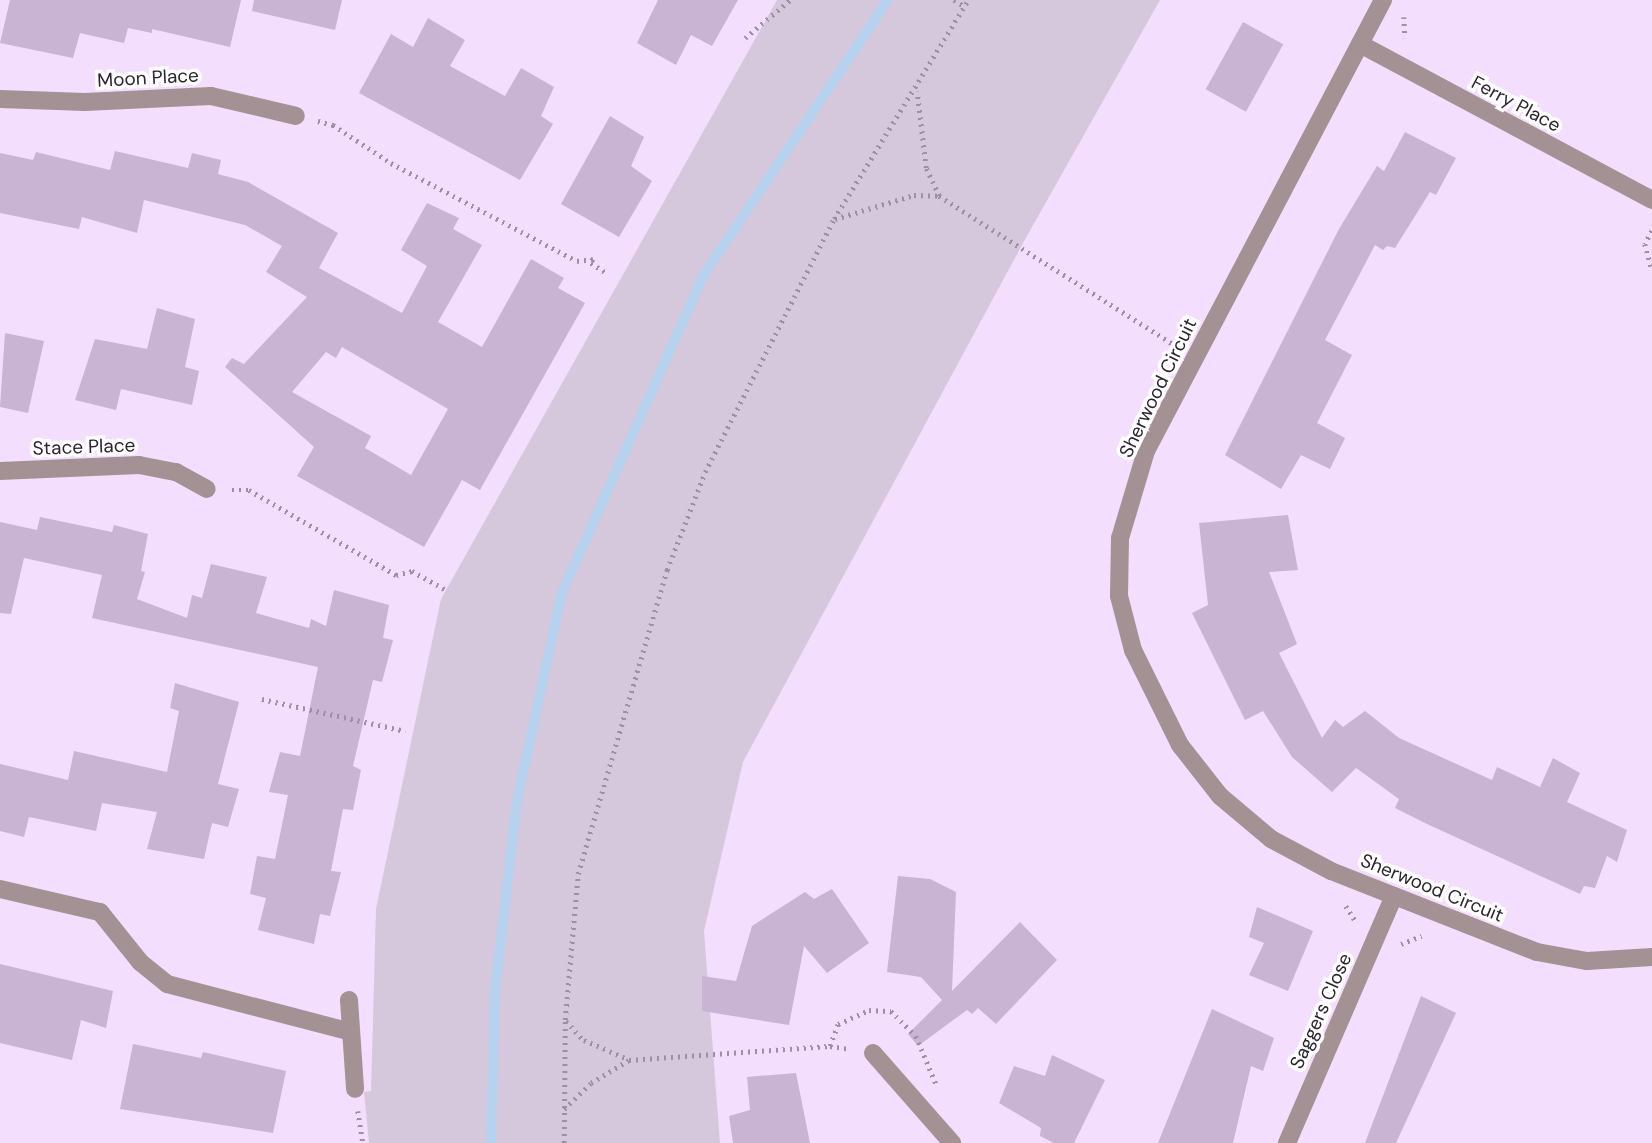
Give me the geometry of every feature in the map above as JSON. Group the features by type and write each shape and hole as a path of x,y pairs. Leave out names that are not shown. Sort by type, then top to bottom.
{"street":[{"name":"Sherwood Circuit","path":"1383,0 1146,451 1126,509 1119,596 1133,650 1180,745 1220,796 1271,839 1339,874 1536,952 1587,961 1652,957"},
{"name":"Ferry Place","path":"1360,44 1652,200"},
{"name":"Moon Place","path":"0,99 85,102 211,96 296,116"},
{"name":"Stace Place","path":"0,471 139,465 176,472 207,489"},
{"path":"0,889 100,912 140,962 167,984 351,1032"},
{"name":"Saggers Close","path":"1287,1143 1394,897"},
{"path":"349,1000 355,1089"},
{"path":"873,1053 952,1143"}],"path":[{"path":"745,38 790,0"},
{"path":"954,0 964,6"},
{"path":"564,1143 565,1020 578,874 667,570 705,472 834,219 917,90 968,0"},
{"path":"1404,7 1402,35 1419,54 1412,72"},
{"path":"917,90 926,167 939,196"},
{"path":"296,116 333,125 391,163 577,261 593,259 591,263 608,274"},
{"path":"834,219 914,195 939,196 1195,358"},
{"path":"1652,231 1645,244 1652,270"},
{"path":"207,489 249,490 397,575 412,571 446,590"},
{"path":"262,699 405,731"},
{"path":"1339,874 1334,896 1351,909 1359,927"},
{"path":"564,1110 591,1083 629,1060 830,1046 838,1024 846,1017 869,1010 891,1011 916,1036 944,1098"},
{"path":"565,1020 584,1040 629,1060"}],"shaded area":[{"path":"777,0 1160,0 1023,243 743,762 704,931 720,1143 369,1143 364,1092 371,1091 376,909 441,599"}],"building":[{"path":"10,0 241,0 230,47 152,29 152,33 128,28 124,43 80,33 73,58 0,43"},
{"path":"254,0 342,0 335,30 252,11"},
{"path":"658,0 738,0 712,46 691,35 676,65 637,43"},
{"path":"428,18 465,40 450,66 505,96 521,68 554,87 541,116 553,124 520,180 359,93 391,34 413,47"},
{"path":"1243,22 1283,44 1246,112 1206,89"},
{"path":"610,116 644,137 631,166 652,181 619,237 561,204"},
{"path":"1405,132 1456,158 1436,195 1430,192 1395,248 1387,246 1383,250 1375,245 1325,340 1352,355 1317,423 1345,438 1330,469 1301,455 1281,489 1225,455 1339,229 1377,166 1384,171"},
{"path":"115,151 188,168 192,153 221,160 218,174 248,182 338,233 319,268 402,313 427,266 401,250 427,203 459,218 453,229 482,245 438,322 482,347 531,259 564,278 558,288 585,303 480,490 462,480 424,547 297,476 314,447 225,367 232,358 244,364 307,297 266,272 282,246 245,225 144,200 137,233 82,217 79,229 0,213 0,153 33,160 36,152 110,170","holes":["342,347 448,409 411,475 365,448 371,436 292,392 326,352 336,358"]},
{"path":"157,308 195,319 185,367 199,371 192,405 121,389 116,410 75,400 95,339 147,349"},
{"path":"5,333 44,341 28,413 0,407"},
{"path":"1288,515 1298,570 1269,572 1297,644 1279,653 1322,738 1335,720 1343,727 1365,711 1399,738 1492,780 1497,767 1540,787 1553,758 1580,773 1567,802 1627,830 1617,862 1607,856 1595,888 1584,886 1580,894 1395,808 1399,799 1356,768 1332,792 1292,757 1263,711 1245,720 1192,613 1208,605 1199,523"},
{"path":"40,517 112,532 114,525 148,534 141,571 145,572 137,599 187,618 192,595 202,598 211,564 267,577 256,613 309,628 311,619 326,626 334,590 389,605 383,638 393,640 382,682 373,680 353,766 361,770 353,810 343,809 331,871 341,872 330,916 320,914 314,944 258,930 266,898 250,894 257,856 275,859 288,795 269,792 280,752 300,756 318,667 92,618 102,575 24,558 11,614 0,613 0,522 37,530"},
{"path":"175,683 239,702 218,784 239,789 228,827 212,823 204,859 147,849 157,812 102,803 96,831 29,817 24,837 0,831 0,764 68,780 74,751 167,772 179,711 170,708"},
{"path":"898,876 930,879 956,892 952,991 1020,922 1057,960 996,1024 978,1008 972,1014 967,1010 918,1046 908,1034 942,1000 921,977 887,972"},
{"path":"832,889 869,943 827,973 804,946 789,1025 702,1011 702,976 736,981 752,926 805,892 814,899"},
{"path":"1257,907 1313,931 1288,991 1249,975 1264,943 1249,937"},
{"path":"0,964 113,991 106,1028 81,1020 72,1060 0,1043"},
{"path":"1421,996 1456,1013 1396,1143 1365,1143"},
{"path":"1212,1009 1274,1038 1263,1071 1251,1066 1233,1143 1158,1143"},
{"path":"133,1044 201,1058 203,1052 286,1071 273,1133 120,1109"},
{"path":"1052,1055 1105,1080 1074,1143 1054,1143 1040,1136 1041,1128 999,1103 1014,1066 1045,1076"},
{"path":"796,1073 810,1143 733,1143 729,1116 750,1110 747,1077"}],"waterway":[{"path":"491,1143 495,990 517,801 561,595 703,276 888,0"}]}
